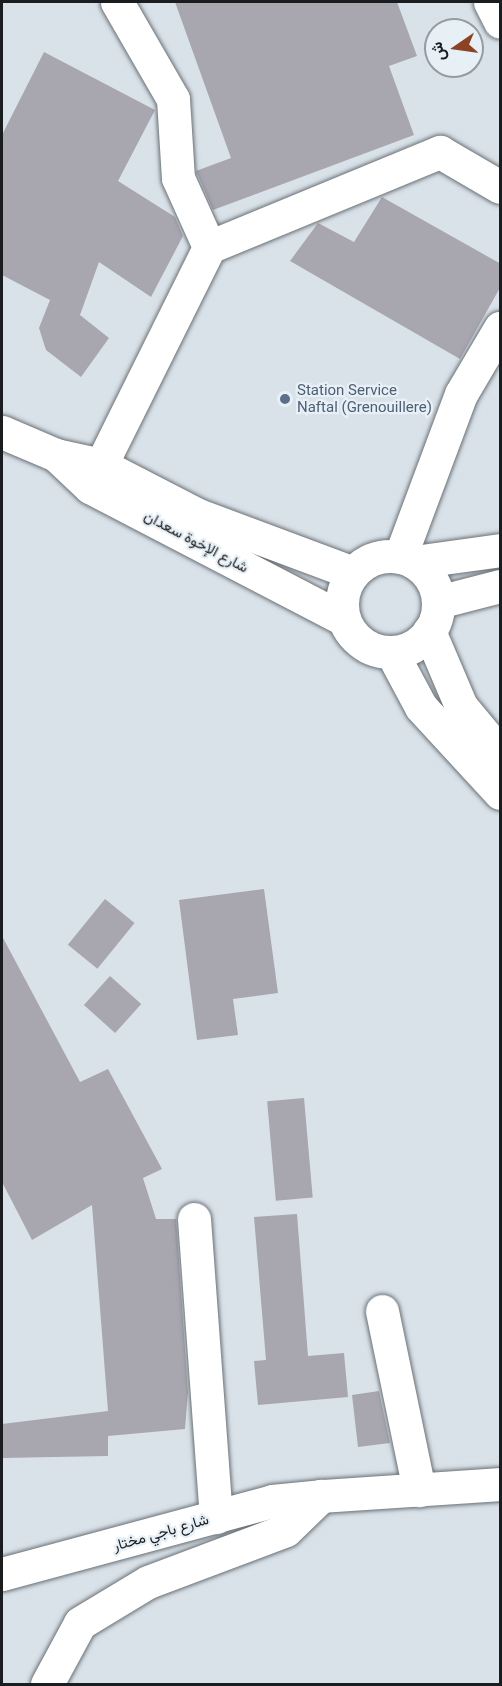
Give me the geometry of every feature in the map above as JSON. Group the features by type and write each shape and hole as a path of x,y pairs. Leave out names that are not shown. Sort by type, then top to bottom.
{"street":[{"path":"117,2 173,99 178,178 209,247"},
{"path":"490,2 501,22"},
{"path":"101,465 209,247 440,152 501,187"},
{"path":"407,560 461,394 501,328"},
{"name":"شارع الإخوة سعدان","path":"2,432 56,455 101,465 198,515 353,573"},
{"name":"شارع الإخوة سعدان","path":"56,455 90,487 344,619"},
{"path":"495,551 499,586 434,617 420,642 392,653 362,644 344,619 342,603 353,573 374,559 407,560 495,551"},
{"path":"407,560 426,573 434,617 461,706 501,753"},
{"path":"392,653 422,707 501,793"},
{"path":"194,1218 216,1517"},
{"path":"382,1311 419,1490"},
{"name":"شارع باجي مختار","path":"2,1574 272,1501 501,1484"},
{"path":"47,1684 80,1623 148,1582 286,1530 321,1496"}],"building":[{"path":"175,2 397,2 417,56 389,66 414,135 213,210 196,171 231,158"},
{"path":"44,52 155,110 118,181 175,217 183,236 151,297 99,262 80,315 109,338 81,377 46,350 39,328 50,300 2,275 2,135"},
{"path":"382,197 501,264 501,286 460,359 290,261 318,223 354,242"},
{"path":"264,889 278,993 233,999 238,1035 197,1040 179,900"},
{"path":"105,899 135,923 97,969 68,945"},
{"path":"2,936 80,1082 108,1069 162,1169 143,1178 156,1219 176,1219 188,1392 185,1429 108,1436 108,1456 2,1458 2,1424 108,1411 92,1205 32,1240 2,1182"},
{"path":"110,976 141,1004 115,1033 84,1005"},
{"path":"304,1098 313,1198 276,1201 267,1101"},
{"path":"297,1214 308,1356 344,1353 348,1397 258,1405 254,1361 266,1360 254,1217"},
{"path":"379,1391 390,1443 358,1447 352,1395"}],"place":[{"name":"Station Service Naftal (Grenouillere)","path":"285,399"}]}
